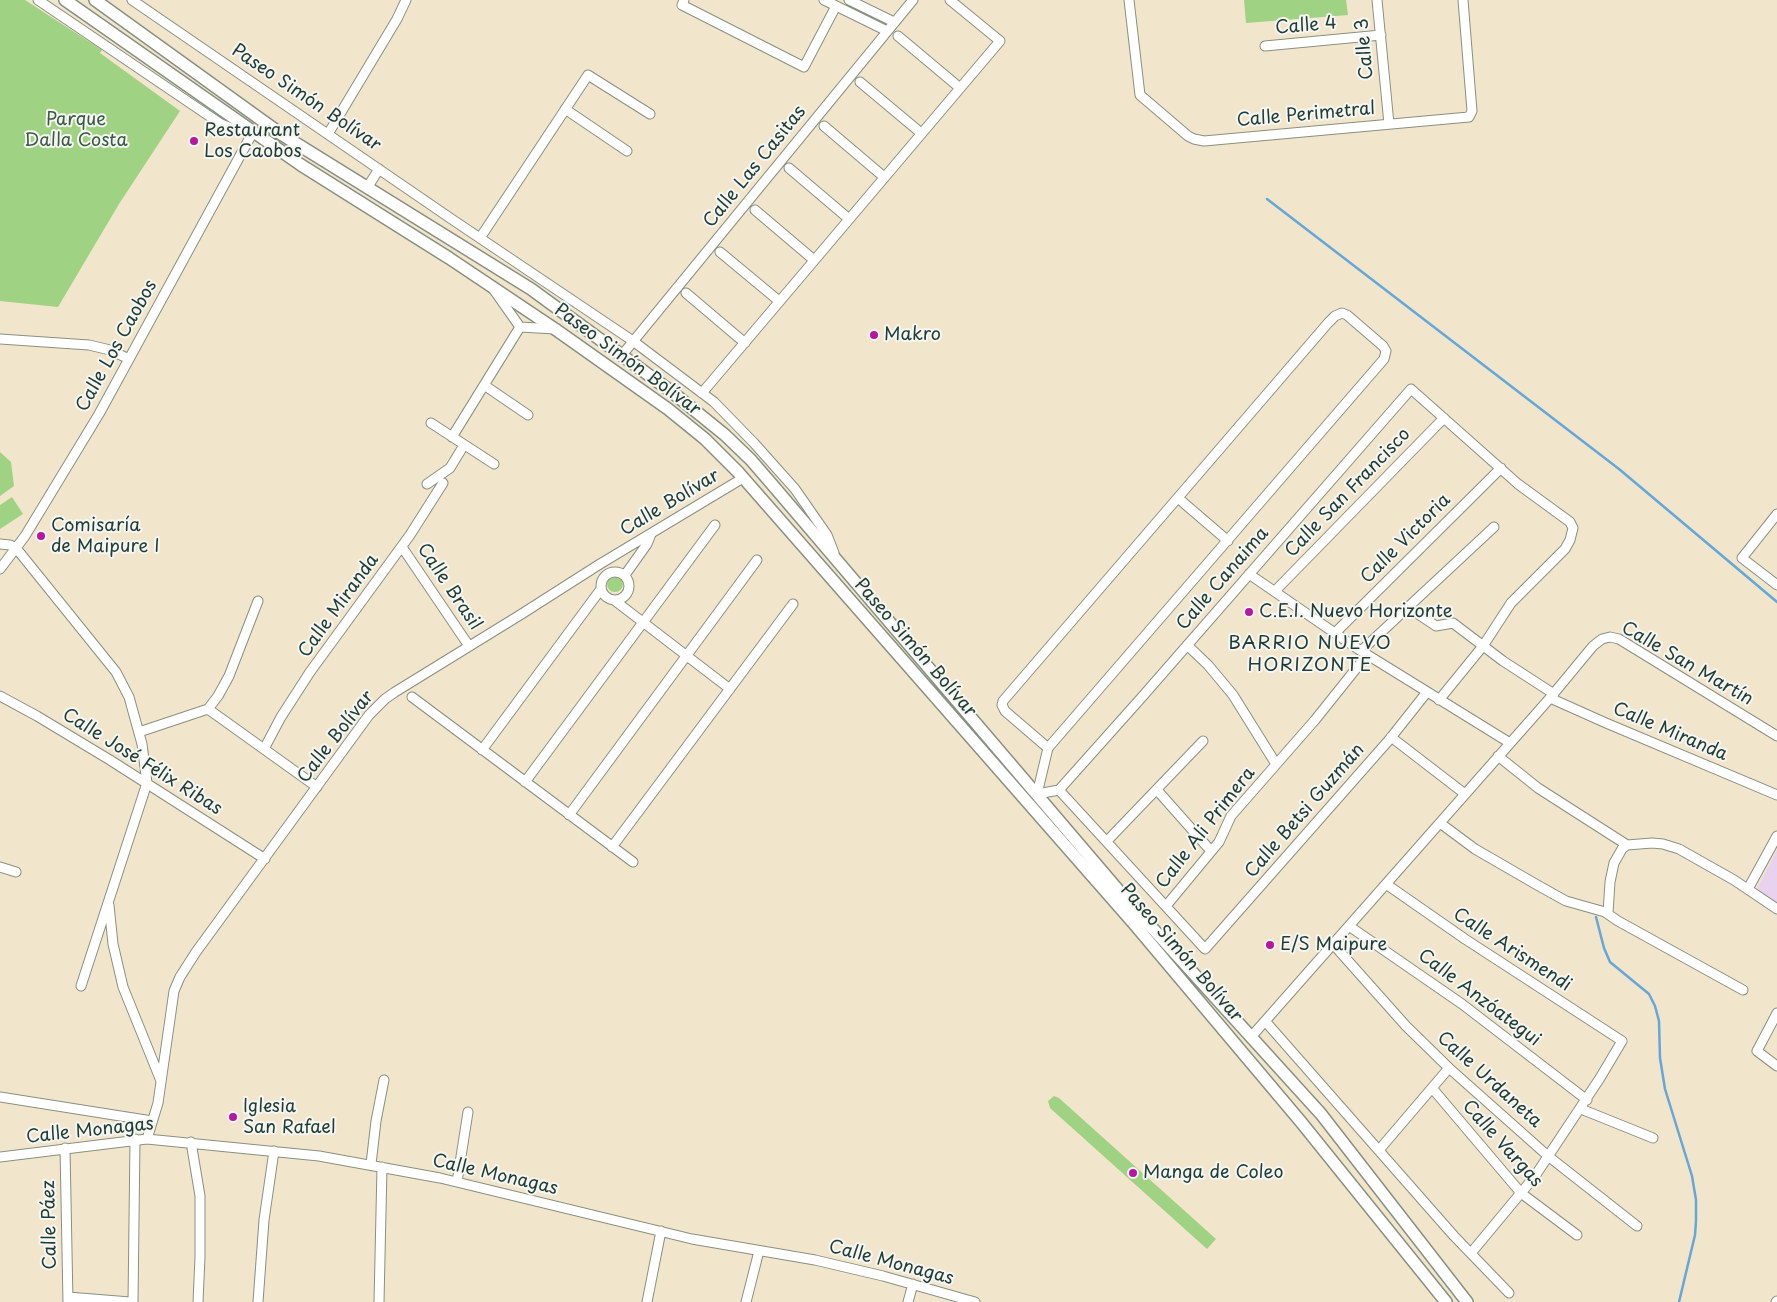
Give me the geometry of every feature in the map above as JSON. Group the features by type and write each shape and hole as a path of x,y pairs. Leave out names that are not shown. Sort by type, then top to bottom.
{"main road":[{"name":"Paseo Simón Bolívar","path":"65,0 301,166 489,284 555,329 705,439 743,478 1230,1037 1446,1302"},
{"name":"Paseo Simón Bolívar","path":"95,0 308,152 531,289 622,355 725,435 758,468 836,558 1125,898 1341,1139 1467,1302"},
{"path":"253,132 260,119"},
{"path":"743,478 758,468"},
{"path":"1027,803 1037,794"}],"street":[{"name":"Paseo Simón Bolívar","path":"38,0 221,124 236,130 253,132"},
{"name":"Paseo Simón Bolívar","path":"132,0 633,341 714,402 754,443 794,489 826,535 836,558"},
{"path":"328,134 397,19 406,0"},
{"path":"684,0 682,5 804,67 836,6"},
{"path":"824,0 887,32"},
{"name":"Calle Las Casitas","path":"622,355 913,0"},
{"path":"702,393 1000,41 950,0"},
{"name":"Calle Perimetral","path":"1129,0 1140,95 1191,138 1210,140 1467,117 1472,115 1462,0"},
{"name":"Calle 3","path":"1377,0 1389,124"},
{"path":"853,14 856,1 894,22"},
{"path":"898,36 960,88"},
{"name":"Calle 4","path":"1265,46 1380,36"},
{"path":"480,238 588,75 650,114"},
{"path":"860,82 921,134"},
{"path":"565,109 627,151"},
{"path":"824,126 884,177"},
{"name":"Calle Los Caobos","path":"0,569 35,520 94,422 253,132"},
{"path":"789,168 849,219"},
{"path":"367,188 379,169"},
{"path":"755,210 814,260"},
{"path":"720,252 779,301"},
{"path":"489,284 520,327"},
{"path":"686,293 745,342"},
{"path":"1048,748 1005,711 1002,705 1003,701 1335,316 1342,313 1347,315 1385,348 1386,354 1384,359 1048,748 1037,794 1059,790 1166,906"},
{"path":"520,327 555,329"},
{"path":"452,437 520,327"},
{"path":"0,339 89,345 110,350 129,359"},
{"path":"484,385 528,415"},
{"name":"Calle Canaima","path":"1059,790 1411,389 1444,418"},
{"path":"1439,700 1484,646 1512,603 1565,549 1573,532 1570,522 1528,492 1444,418"},
{"name":"Calle San Francisco","path":"1275,591 1444,418"},
{"path":"431,423 494,464"},
{"path":"427,484 450,468 464,445"},
{"name":"Calle Victoria","path":"1335,633 1501,468"},
{"name":"Calle Bolívar","path":"147,1139 161,1082 174,991 180,977 196,952 369,715 385,699 600,564 743,478"},
{"name":"Calle Miranda","path":"264,749 310,672 402,547 444,483"},
{"path":"1178,498 1228,541"},
{"path":"1777,514 1742,558 1777,585"},
{"path":"525,782 715,525"},
{"name":"Calle Ali Primera","path":"1166,906 1219,842 1231,816 1315,720 1364,653 1494,527"},
{"path":"625,575 647,544 651,534"},
{"path":"0,544 16,548 116,672 129,697 139,732 147,783 81,986"},
{"name":"Calle Brasil","path":"402,547 469,646"},
{"path":"569,815 757,560"},
{"path":"482,750 601,589 602,581 609,573 616,572 625,575 630,583 629,591 622,599 614,600"},
{"path":"1249,574 1364,653 1510,743"},
{"path":"601,589 607,598 614,600 730,688"},
{"path":"139,732 208,709 229,676 258,601"},
{"path":"612,847 793,604"},
{"name":"Calle Miranda","path":"1409,608 1436,626 1453,623 1552,696 1606,723 1777,795"},
{"name":"Calle San Martín","path":"1552,696 1599,640 1610,637 1619,639 1777,736"},
{"path":"1187,645 1221,679 1276,764"},
{"name":"Calle Betsi Guzmán","path":"1166,906 1205,949 1391,737 1427,692"},
{"name":"Calle José Félix Ribas","path":"0,696 37,716 147,783 265,859"},
{"path":"1251,1037 1552,696"},
{"path":"412,697 633,862"},
{"path":"208,709 317,787"},
{"path":"1391,737 1465,794"},
{"path":"1107,841 1203,742"},
{"path":"1498,756 1538,788 1627,845"},
{"path":"1157,790 1211,851"},
{"path":"1440,823 1492,859 1566,901 1600,909 1608,913 1743,990"},
{"path":"1748,889 1777,836"},
{"path":"1608,913 1610,882 1614,863 1622,849 1627,845 1652,843 1674,848 1693,856 1777,909"},
{"path":"0,867 16,872"},
{"name":"Calle Arismendi","path":"1386,884 1465,939 1622,1041 1587,1100"},
{"path":"108,902 113,944 123,987 161,1082"},
{"name":"Calle Anzóategui","path":"1349,926 1462,1004 1587,1100"},
{"name":"Calle Urdaneta","path":"1333,944 1406,1026 1449,1068 1548,1156 1637,1226"},
{"path":"1777,1013 1757,1051 1777,1066"},
{"name":"Paseo Simón Bolívar","path":"1265,1021 1470,1253 1509,1294"},
{"path":"1379,1150 1449,1068"},
{"path":"370,1164 384,1080"},
{"name":"Calle Vargas","path":"1432,1088 1521,1193 1577,1236"},
{"path":"0,1097 152,1121"},
{"path":"1470,1253 1521,1193 1587,1100"},
{"path":"1581,1109 1653,1138"},
{"path":"456,1182 468,1112"},
{"name":"Calle Monagas","path":"0,1156 147,1139 319,1156 370,1164 456,1182 661,1231 759,1251 815,1260 912,1284 944,1298 975,1302"},
{"path":"68,1299 132,1302 135,1140"},
{"path":"191,1142 200,1196 198,1302"},
{"name":"Calle Páez","path":"65,1148 68,1299"},
{"path":"258,1302 264,1220 274,1151"},
{"path":"380,1302 382,1167"},
{"path":"646,1302 661,1231"},
{"path":"746,1302 759,1251"},
{"path":"908,1302 912,1284"}],"shaded area":[{"path":"1777,850 1777,903 1757,889"}],"green space":[{"name":"Parque Dalla Costa","path":"0,0 25,0 102,50 100,53 180,111 119,204 58,307 0,301"},
{"path":"1244,0 1346,0 1348,15 1246,23"},
{"path":"0,452 11,462 14,486 0,496"},
{"path":"12,497 23,514 0,529 0,505"},
{"path":"615,576 621,578 623,584 621,590 615,592 609,590 607,584 609,578"},
{"name":"Manga de Coleo","path":"1054,1096 1059,1098 1216,1239 1207,1249 1050,1108 1048,1101"}],"waterway":[{"path":"1267,199 1619,469 1777,602"},
{"path":"1596,917 1604,948 1610,962 1649,994 1659,1021 1660,1058 1665,1089 1692,1176 1696,1200 1695,1235 1679,1302"}],"place":[{"name":"Restaurant Los Caobos","path":"194,141"},
{"name":"Makro","path":"874,335"},
{"name":"Comisaría de Maipure I","path":"41,536"},
{"name":"C.E.I. Nuevo Horizonte","path":"1249,612"},
{"name":"E/S Maipure","path":"1270,945"},
{"name":"Iglesia San Rafael","path":"233,1117"},
{"name":"Manga de Coleo","path":"1133,1173"}],"district":[{"name":"BARRIO NUEVO HORIZONTE","path":"1310,655"}]}
